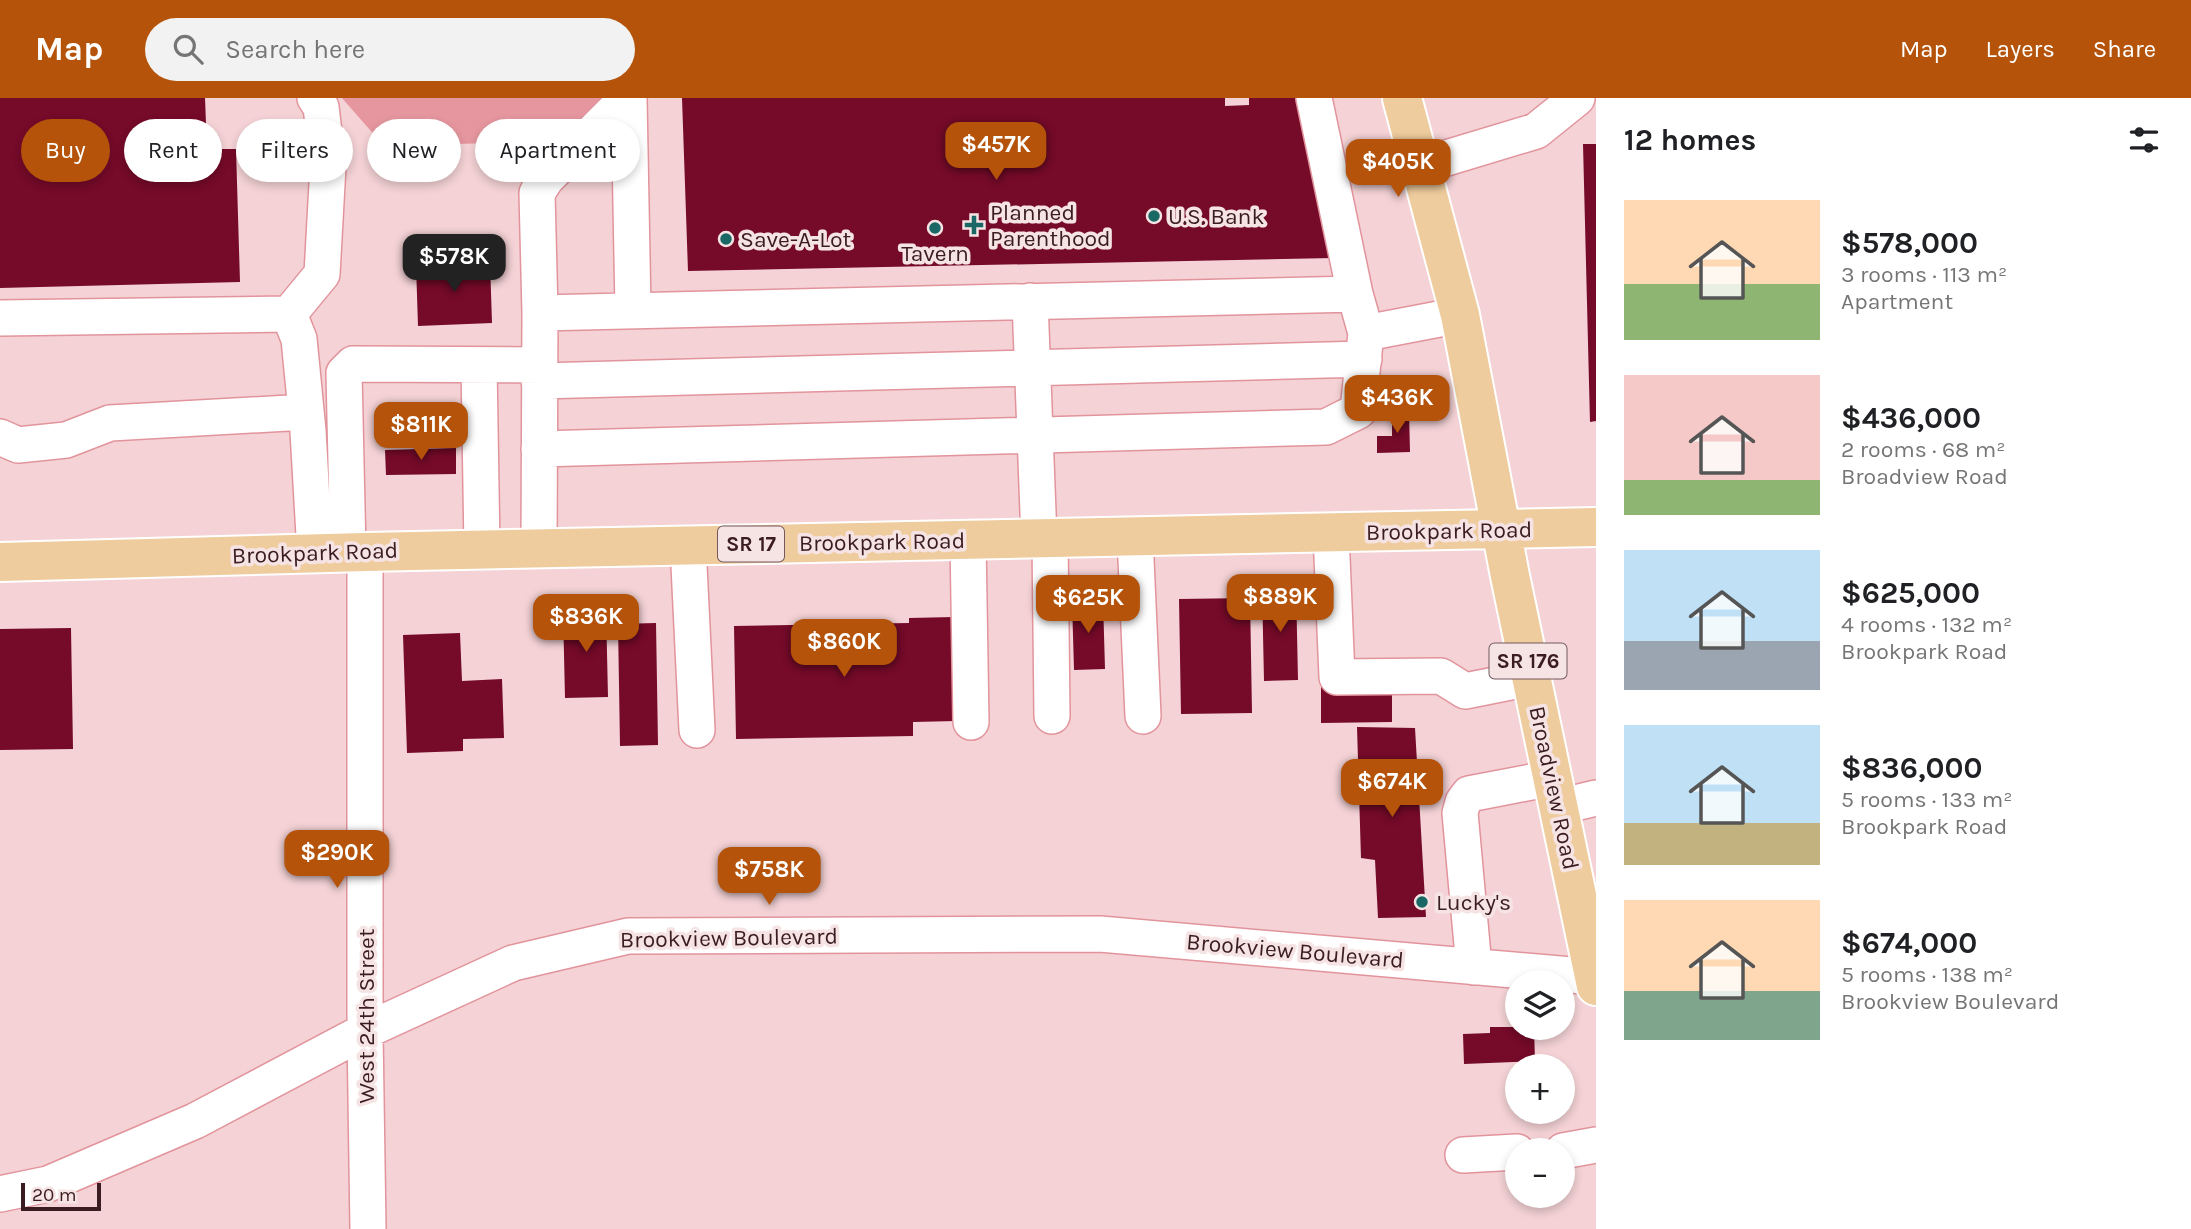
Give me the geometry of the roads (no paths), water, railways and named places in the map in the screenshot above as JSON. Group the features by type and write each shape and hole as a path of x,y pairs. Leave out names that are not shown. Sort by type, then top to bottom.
{"main road":[{"name":"Broadview Road","path":"1402,98 1460,315 1531,678 1595,982"},
{"name":"Brookpark Road","path":"0,562 343,552 1502,531 1596,527"}],"street":[{"path":"289,314 321,274 328,166 321,107 315,98"},
{"path":"628,98 633,310"},
{"path":"539,548 540,313 537,193 546,179 628,98"},
{"path":"539,449 1326,426 1358,411 1365,346 1314,98"},
{"path":"1420,166 1536,131 1577,98"},
{"path":"540,313 1355,294"},
{"path":"1030,301 1035,435 1045,539 1052,716"},
{"path":"0,318 289,314"},
{"path":"289,314 299,339 307,421 343,552"},
{"path":"343,552 344,373 353,365 480,365 540,373 1033,368 1365,346 1460,315"},
{"path":"480,365 482,549"},
{"path":"0,437 18,445 66,440 110,423 307,421"},
{"path":"1331,533 1337,677 1441,676 1465,691 1531,678"},
{"path":"1135,537 1143,716"},
{"path":"968,540 971,722"},
{"path":"688,545 697,730"},
{"name":"West 24th Street","path":"343,552 365,1031 368,1229"},
{"path":"1474,967 1460,813 1469,794 1555,792 1596,798"},
{"name":"Brookview Boulevard","path":"0,1194 48,1184 195,1121 365,1031 513,963 628,936 1100,934 1474,967 1595,982"},
{"path":"1575,1148 1596,1145"},
{"path":"1463,1154 1505,1152"}],"place":[{"name":"U.S. Bank","path":"1154,216"},
{"name":"Planned Parenthood","path":"974,225"},
{"name":"Tavern","path":"935,228"},
{"name":"Save-A-Lot","path":"726,239"},
{"name":"Lucky's","path":"1422,902"}]}
